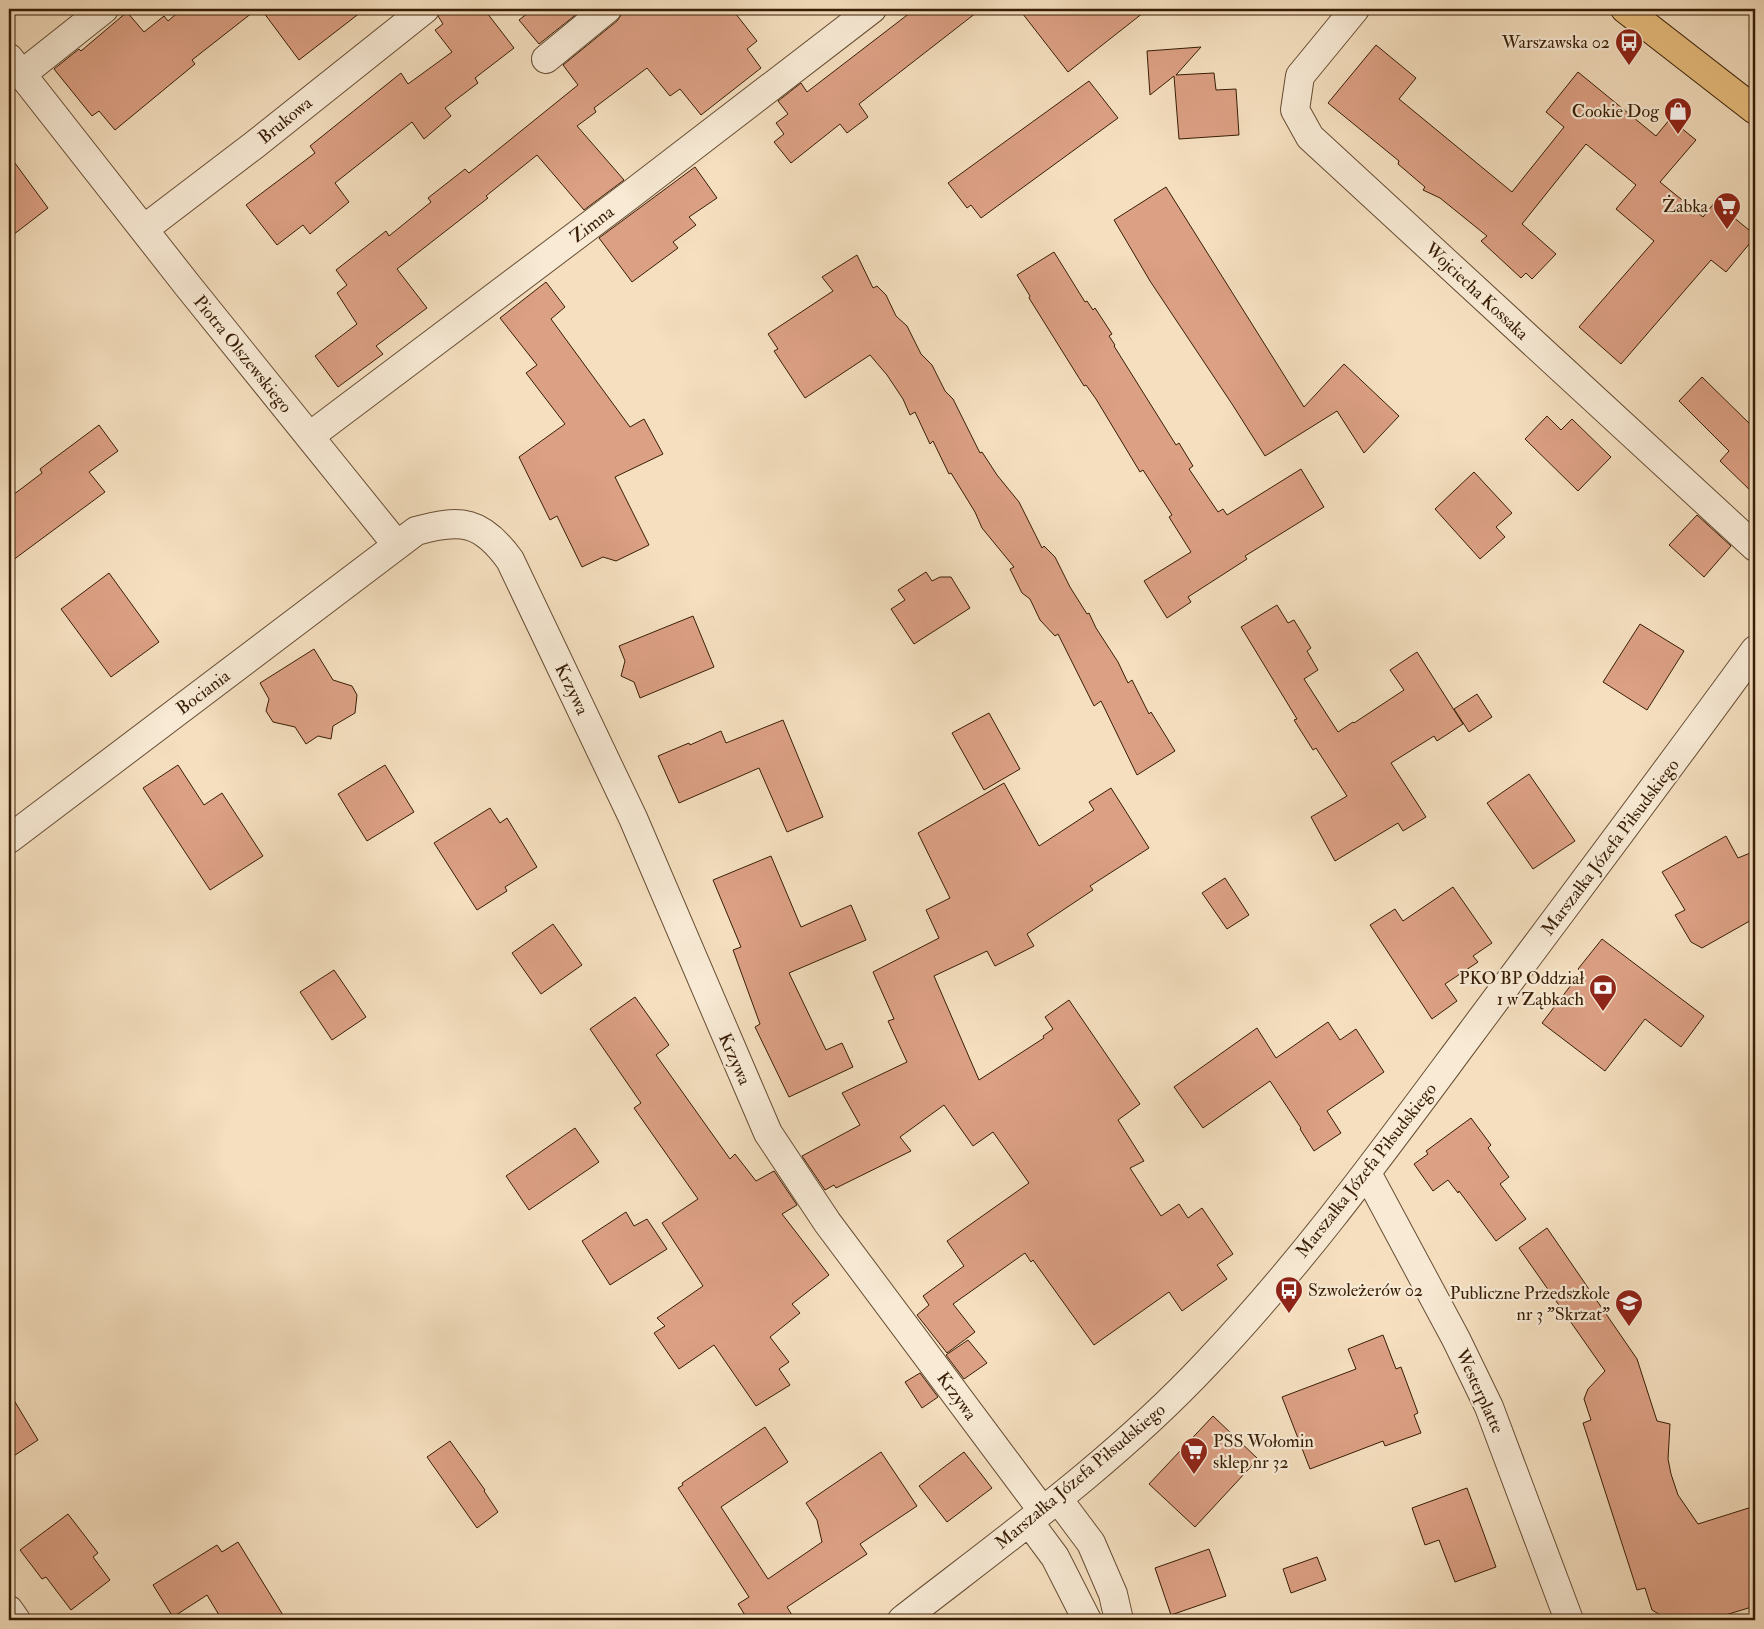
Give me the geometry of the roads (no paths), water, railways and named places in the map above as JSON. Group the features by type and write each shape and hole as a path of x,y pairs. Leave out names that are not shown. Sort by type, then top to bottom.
{"main road":[{"path":"1625,9 1755,110"}],"street":[{"path":"15,66 104,9"},
{"name":"Brukowa","path":"144,230 425,9"},
{"path":"546,59 606,9"},
{"name":"Zimna","path":"310,436 630,195 872,9"},
{"name":"Wojciecha Kossaka","path":"1355,9 1300,76 1296,110 1310,137 1755,547"},
{"name":"Piotra Olszewskiego","path":"15,66 188,286 397,545"},
{"name":"Krzywa","path":"397,545 416,531 436,525 453,523 471,526 487,534 500,546 510,560 634,818 711,1003 768,1133 827,1222 1043,1510"},
{"name":"Bociania","path":"9,839 397,545"},
{"name":"Marszałka Józefa Piłsudskiego","path":"902,1620 1043,1510 1133,1436 1207,1364 1368,1173 1610,849 1755,650"},
{"name":"Westerplatte","path":"1368,1173 1489,1406 1569,1620"},
{"path":"1043,1510 1055,1558 1087,1620"},
{"path":"1043,1510 1091,1543 1113,1594 1120,1620"},
{"path":"9,1610 16,1620"}],"place":[{"name":"Warszawska 02","path":"1629,66"},
{"name":"Cookie Dog","path":"1678,135"},
{"name":"Żabka","path":"1727,230"},
{"name":"PKO BP Oddział 1 w Ząbkach","path":"1603,1012"},
{"name":"Szwoleżerów 02","path":"1289,1314"},
{"name":"Publiczne Przedszkole nr 3 \"Skrzat\"","path":"1629,1327"},
{"name":"PSS Wołomin sklep nr 32","path":"1194,1475"}]}
